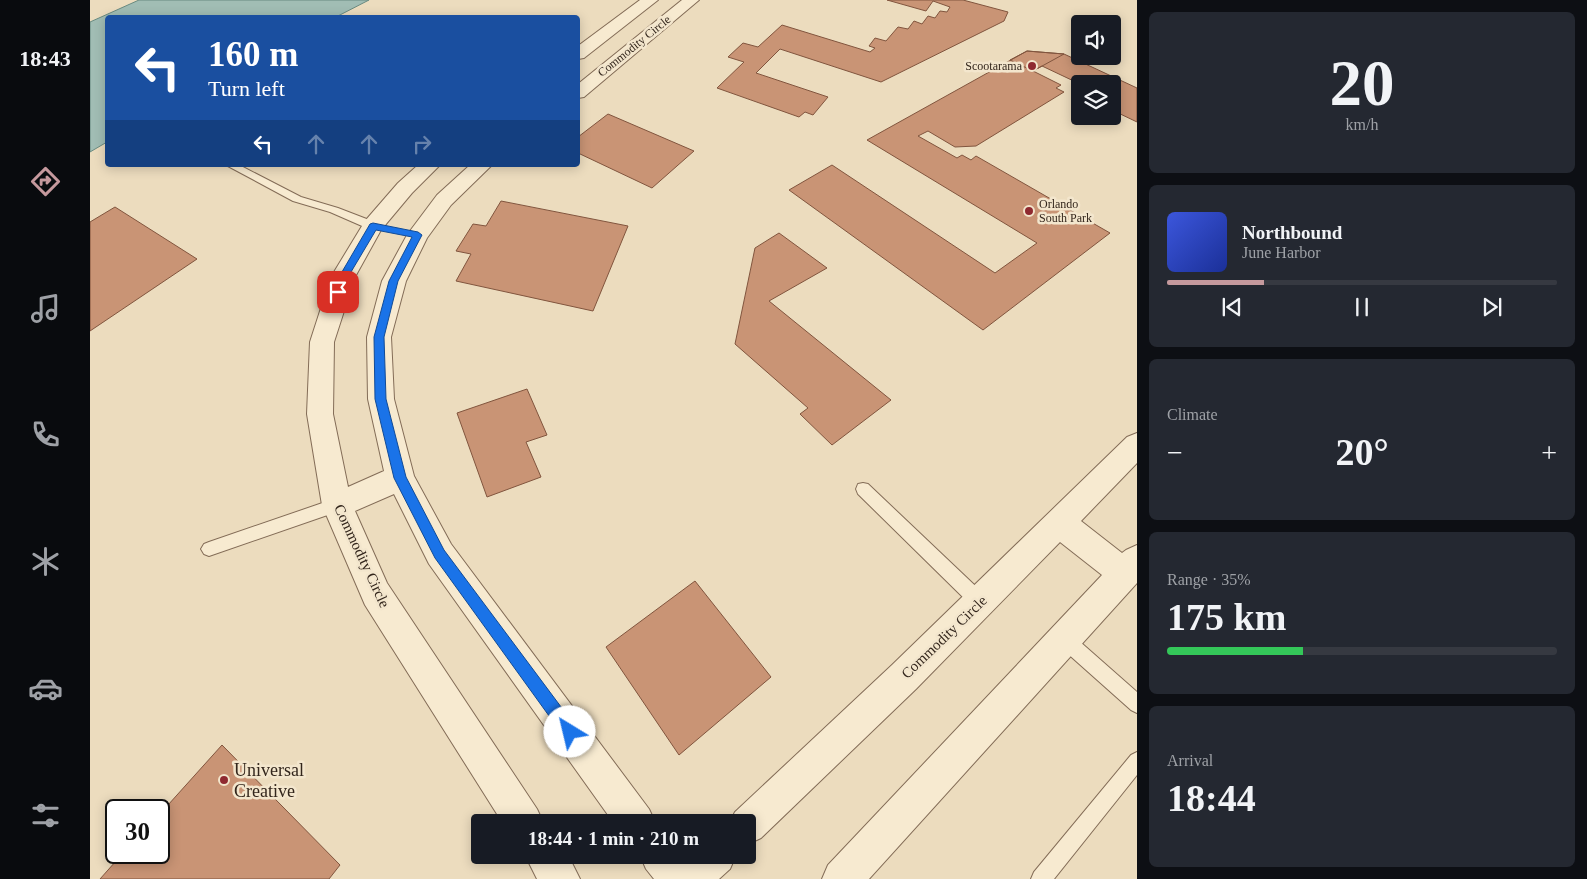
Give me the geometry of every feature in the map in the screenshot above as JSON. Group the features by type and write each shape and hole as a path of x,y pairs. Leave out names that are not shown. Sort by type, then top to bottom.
{"street":[{"name":"Commodity Circle","path":"580,52 650,0"},
{"name":"Commodity Circle","path":"580,91 691,0"},
{"path":"610,30 645,36"},
{"name":"Commodity Circle","path":"428,167 405,188 395,231 394,281 379,337 380,399 400,478 440,554 630,814"},
{"name":"Commodity Circle","path":"480,167 444,200 395,231 343,277 322,342 320,414 337,505 376,594 519,814"},
{"name":"Commodity Circle","path":"756,817 980,602 1137,445"},
{"path":"337,505 400,478"},
{"path":"842,879 1064,639 1133,573 1060,523"},
{"path":"550,864 560,879"},
{"path":"667,864 678,879"},
{"path":"690,879 706,864"}],"lane":[{"path":"235,167 297,199 395,231"},
{"path":"863,489 980,602"},
{"path":"209,549 337,505"},
{"path":"1064,639 1137,704"},
{"path":"1041,879 1137,761"}],"water":[{"path":"139,0 369,0 340,15 106,15"},
{"path":"105,15 105,143 90,152 90,22"}],"building":[{"path":"887,0 963,0 1008,12 1004,21 881,82 780,49 756,73 828,97 813,115 805,112 799,117 717,88 744,62 728,57 743,43 758,47 782,25 870,52 875,48 869,46 875,38 886,41 898,27 908,29 914,21 922,24 928,16 935,18 940,11 947,12 950,7 933,1 926,11"},
{"name":"Orlando South Park","path":"1027,51 1064,54 1071,57 1071,65 1088,65 1109,75 1071,75 1071,80 1042,66 1033,71 1061,85 1056,88 1064,92 976,146 955,147 928,131 918,136 957,158 962,155 971,160 976,156 1110,233 983,330 789,190 832,165 995,273 1037,243 867,140"},
{"name":"Scootarama","path":"1027,51 1064,54 1033,71 1010,60"},
{"name":"Orlando South Park","path":"1121,81 1137,88 1137,122 1121,114"},
{"path":"608,114 694,151 652,188 580,154 580,135"},
{"path":"501,201 628,226 593,311 456,281 471,254 456,251 473,224 486,226"},
{"path":"115,207 197,259 90,331 90,222"},
{"path":"779,233 827,268 769,301 891,400 832,445 800,414 808,408 735,344 755,248"},
{"path":"527,389 547,435 526,442 541,477 487,497 457,413"},
{"path":"695,581 771,677 679,755 606,647"},
{"name":"Universal Creative","path":"222,745 340,865 329,879 100,879 113,864 170,864 170,803"}],"place":[{"name":"Scootarama","path":"1032,66"},
{"name":"Orlando South Park","path":"1029,211"},
{"name":"Universal Creative","path":"224,780"}],"route":[{"path":"338,292 343,277 373,226 418,235 394,281 379,337 380,399 400,478 440,554 570,732"}]}
